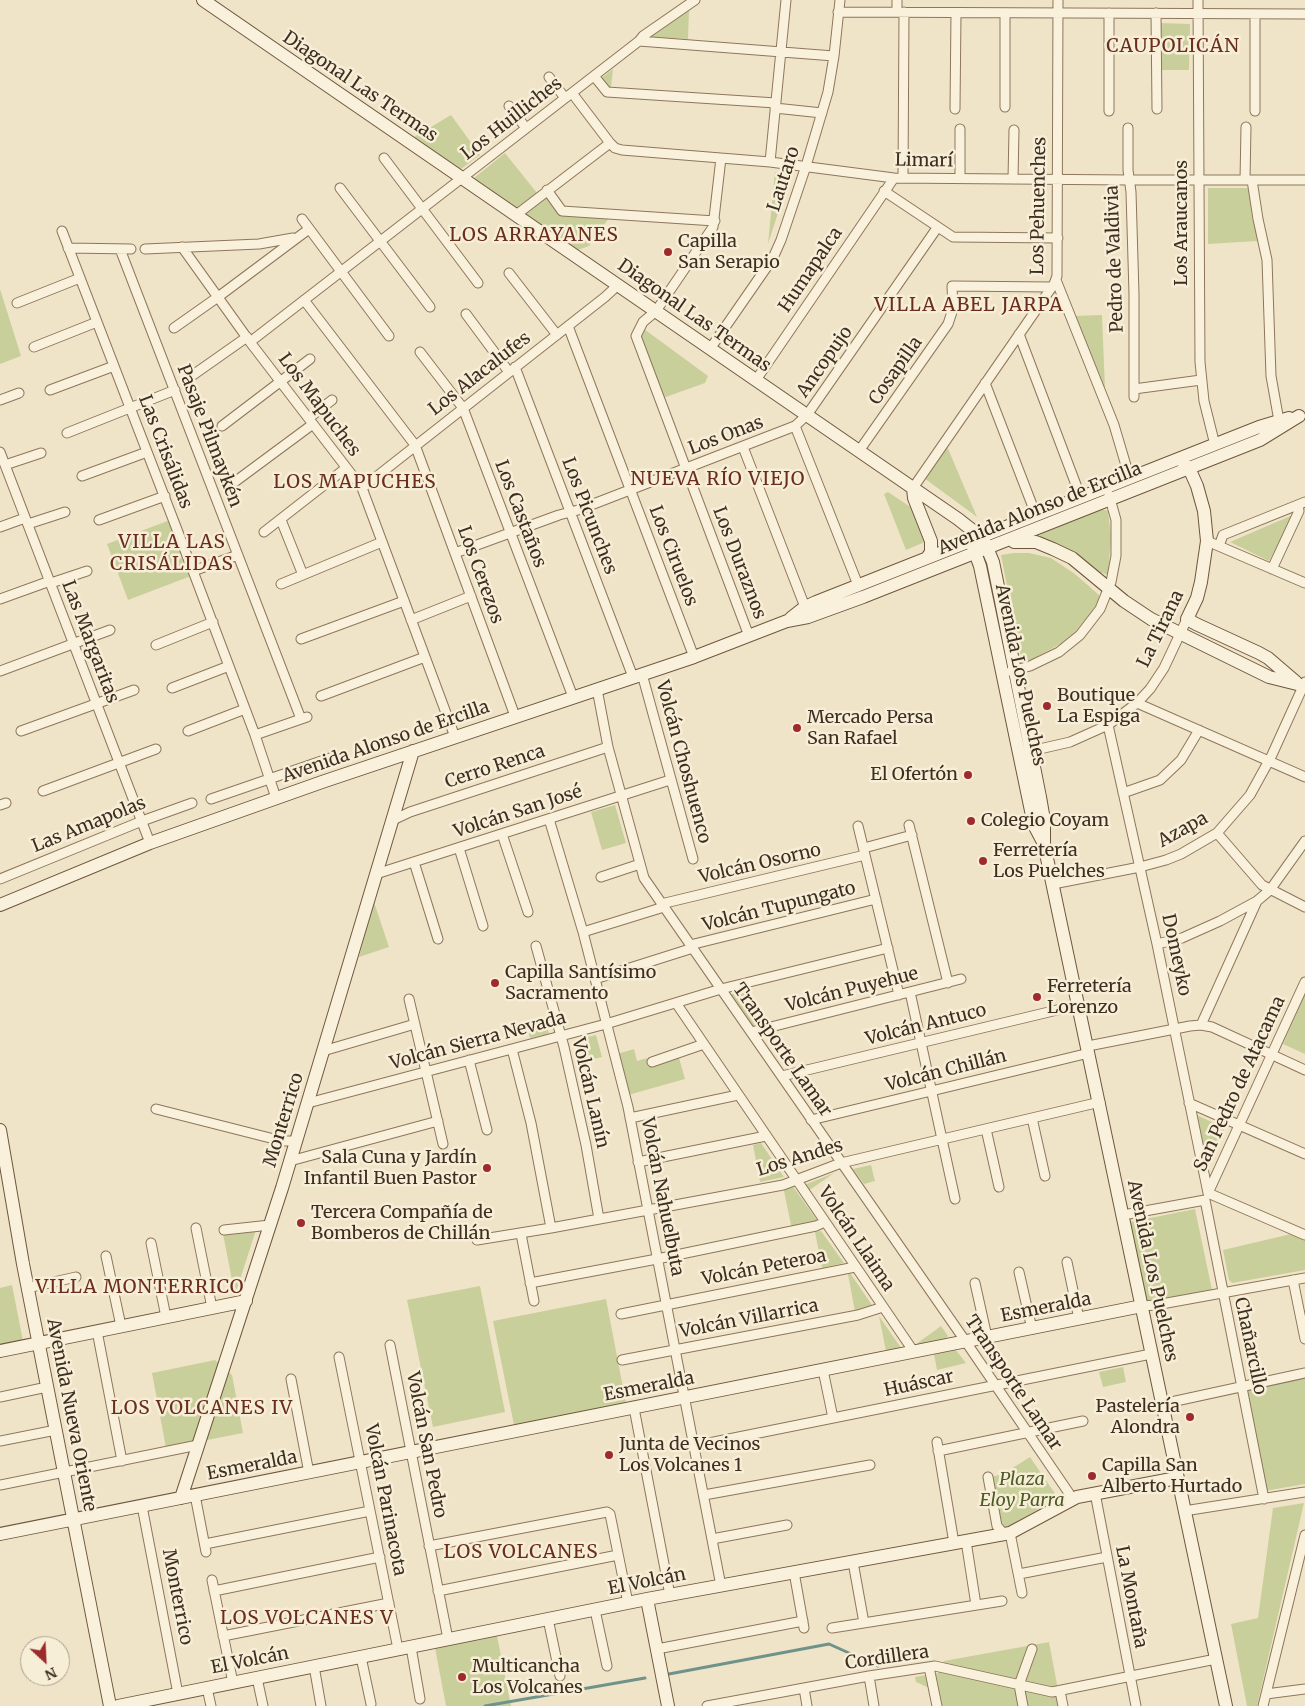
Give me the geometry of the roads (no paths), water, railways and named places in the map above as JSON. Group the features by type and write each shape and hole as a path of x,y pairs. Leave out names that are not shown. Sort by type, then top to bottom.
{"main road":[{"name":"Diagonal Las Termas","path":"203,0 914,488 955,517 982,551"},
{"name":"Avenida Alonso de Ercilla","path":"787,621 805,608 858,585 1081,498 1109,494 1130,479 1215,445 1302,414"},
{"name":"Avenida Alonso de Ercilla","path":"1,903 150,843 276,798 694,657 787,621 808,617 837,607 1006,542 1109,494 1189,468 1260,440 1302,414"},
{"path":"1172,462 1180,463 1189,468"},
{"name":"La Tirana","path":"1187,619 1197,598 1207,541 1204,511 1197,486 1189,468"},
{"path":"914,488 914,498 931,541 931,552 927,558"},
{"path":"1006,542 1036,542 1054,549 1072,558 1138,610 1181,634 1269,677 1303,684"},
{"name":"Avenida Los Puelches","path":"982,551 992,562 1034,825 1044,844 1054,884 1226,1706"},
{"path":"1187,619 1260,653 1303,684"},
{"name":"Avenida Los Puelches","path":"1008,671 1031,751 1044,820 1044,844"},
{"name":"Monterrico","path":"181,1498 290,1161 413,751"},
{"name":"Avenida Nueva Oriente","path":"0,1130 38,1343 110,1706"},
{"path":"0,1351 246,1301"},
{"name":"Esmeralda","path":"0,1534 1142,1306"},
{"name":"El Volcán","path":"118,1706 161,1702 178,1694 647,1599 1015,1532 1073,1499 1095,1493 1177,1478"},
{"path":"647,1599 668,1706"}],"street":[{"name":"Los Huilliches","path":"193,375 304,300 643,36 695,0"},
{"path":"770,162 785,0"},
{"name":"Lautaro","path":"710,349 778,248 806,166 828,92 840,0"},
{"path":"897,0 901,12 898,178"},
{"name":"Los Pehuenches","path":"914,488 1053,284 1058,271 1058,0"},
{"name":"Los Araucanos","path":"1198,0 1199,344 1204,401 1215,445"},
{"path":"838,12 1305,14"},
{"path":"956,13 956,109"},
{"path":"1005,107 1006,13"},
{"path":"1108,111 1109,13"},
{"path":"1156,13 1157,109"},
{"path":"1255,14 1255,111"},
{"path":"639,41 834,56"},
{"path":"594,76 607,92 776,106 822,113"},
{"path":"516,215 610,143 549,77"},
{"path":"509,106 526,128"},
{"path":"1246,127 1249,180 1267,260 1271,376 1279,421"},
{"name":"Pedro de Valdivia","path":"1128,128 1134,294 1134,393 1201,380"},
{"path":"960,129 960,178"},
{"path":"1013,179 1014,130"},
{"name":"Limarí","path":"610,143 615,148 622,150 770,162 898,178 1305,180"},
{"path":"384,158 478,283"},
{"path":"656,311 711,231 715,221 721,158"},
{"name":"Humapalca","path":"756,380 884,191 898,178"},
{"path":"340,188 430,307"},
{"path":"547,190 562,211 715,221"},
{"path":"884,191 948,235 958,238 1058,238"},
{"path":"302,219 389,336"},
{"name":"Ancopujo","path":"807,415 937,228"},
{"path":"174,328 309,229"},
{"name":"Las Crisálidas","path":"62,231 213,622 276,798"},
{"path":"145,249 259,244 298,236"},
{"name":"Los Mapuches","path":"182,247 248,339 362,488 456,736"},
{"path":"68,248 131,249"},
{"name":"Pasaje Pilmaykén","path":"120,249 238,554 304,718 255,735"},
{"path":"510,273 557,335"},
{"path":"17,303 80,278"},
{"path":"1053,284 1114,425 1130,479"},
{"name":"Cosapilla","path":"859,451 948,324 953,309 952,286 1053,284"},
{"name":"Los Alacalufes","path":"362,488 618,285"},
{"name":"Los Cerezos","path":"304,300 415,445 516,716"},
{"name":"Los Duraznos","path":"656,311 643,322 636,336 749,636"},
{"name":"Los Picunches","path":"466,314 512,370 637,676"},
{"path":"34,347 97,322"},
{"name":"Los Ciruelos","path":"568,326 694,657"},
{"path":"1019,334 1081,498"},
{"name":"Los Castaños","path":"420,352 462,408 573,697"},
{"path":"222,426 310,359"},
{"path":"50,390 114,366"},
{"path":"985,383 1036,516"},
{"path":"67,433 175,390"},
{"path":"0,400 19,393"},
{"path":"236,482 311,421 332,400"},
{"name":"Los Onas","path":"455,553 743,447 795,426 807,415"},
{"path":"795,426 858,585"},
{"path":"743,447 805,608"},
{"name":"Las Margaritas","path":"0,452 150,843"},
{"path":"82,476 147,452"},
{"path":"5,465 41,453"},
{"path":"264,532 282,520 346,468"},
{"path":"1008,671 1030,666 1064,648 1080,635 1096,616 1109,588 1114,569 1117,544 1116,520 1109,494"},
{"path":"99,520 164,496"},
{"path":"1219,546 1223,535 1301,504"},
{"path":"1272,569 1301,504"},
{"path":"0,527 65,512"},
{"path":"282,520 303,576"},
{"path":"1207,541 1305,584"},
{"path":"281,584 382,542"},
{"path":"193,571 238,554"},
{"path":"0,599 87,571"},
{"path":"411,620 471,596"},
{"path":"301,639 404,601"},
{"name":"La Tirana","path":"1031,751 1070,742 1108,725 1137,703 1150,689 1164,668 1187,619"},
{"path":"156,645 213,622"},
{"path":"0,671 110,630"},
{"path":"321,696 426,657"},
{"path":"172,688 229,666"},
{"name":"Volcán Choshuenco","path":"637,676 693,859"},
{"name":"Azapa","path":"1054,884 1140,867 1181,854 1217,833 1250,795 1269,761 1303,684"},
{"name":"Transporte Lamar","path":"597,689 608,748 644,878 1073,1499"},
{"path":"21,731 134,690"},
{"path":"1137,703 1305,777"},
{"path":"188,731 245,708"},
{"name":"Domeyko","path":"1108,725 1157,944 1207,1196"},
{"path":"1122,793 1160,780 1181,760 1199,730"},
{"name":"Cerro Renca","path":"393,820 410,812 608,748"},
{"path":"43,791 156,749"},
{"path":"211,799 336,756"},
{"name":"Volcán San José","path":"376,874 670,780"},
{"name":"Las Amapolas","path":"0,879 142,821 192,803"},
{"name":"Volcán Nahuelbuta","path":"549,819 583,932 630,1118 721,1586"},
{"path":"909,825 948,983"},
{"path":"858,826 899,995"},
{"path":"1217,833 1262,885 1305,907"},
{"path":"502,834 528,912"},
{"name":"Volcán Osorno","path":"583,932 663,905 864,851 912,835"},
{"path":"1157,944 1182,938 1257,901 1270,890 1305,841"},
{"path":"458,848 483,926"},
{"path":"414,862 438,939"},
{"path":"601,877 640,864"},
{"name":"Volcán Tupungato","path":"595,979 691,947 876,899"},
{"path":"1257,901 1201,1025 1212,1028 1305,1070"},
{"name":"Volcán Lanín","path":"536,946 584,1137 599,1219"},
{"name":"Volcán Sierra Nevada","path":"308,1102 606,1024 721,989 888,948"},
{"name":"Volcán Puyehue","path":"751,1032 961,979"},
{"name":"San Pedro de Atacama","path":"1207,1196 1305,982"},
{"path":"910,992 954,1199"},
{"path":"409,999 443,1144"},
{"name":"Volcán Llaima","path":"676,1003 914,1352"},
{"name":"Volcán Antuco","path":"782,1076 1078,1005"},
{"path":"323,1051 415,1024"},
{"name":"Volcán Chillán","path":"811,1120 1174,1029 1201,1025"},
{"path":"652,1062 704,1044"},
{"path":"512,1049 530,1123 551,1228"},
{"path":"469,1060 486,1130"},
{"path":"630,1118 738,1095"},
{"name":"Los Andes","path":"477,1240 521,1234 783,1185 841,1163 1100,1102"},
{"path":"1189,1103 1305,1154"},
{"path":"156,1109 282,1141 296,1141"},
{"path":"1032,1118 1045,1176"},
{"path":"290,1161 438,1121"},
{"path":"986,1129 1000,1187"},
{"path":"638,1162 766,1136"},
{"path":"1123,1215 1207,1196 1305,1235"},
{"name":"Chañarcillo","path":"1207,1196 1223,1293 1264,1498"},
{"path":"530,1283 657,1259 816,1226 825,1222"},
{"path":"224,1230 270,1225"},
{"path":"196,1228 212,1308"},
{"path":"521,1234 534,1301"},
{"path":"151,1243 166,1317"},
{"path":"106,1256 120,1326"},
{"path":"1067,1262 1079,1319"},
{"name":"Volcán Peteroa","path":"621,1314 855,1267"},
{"path":"1020,1272 1032,1329"},
{"path":"28,1288 76,1277"},
{"name":"Esmeralda","path":"1142,1306 1305,1278"},
{"path":"1293,1280 1305,1339"},
{"path":"975,1283 988,1337"},
{"name":"Volcán Villarrica","path":"622,1360 676,1351 883,1308"},
{"path":"97,1331 122,1460"},
{"name":"Volcán San Pedro","path":"390,1345 448,1640"},
{"name":"Huáscar","path":"694,1446 1151,1354"},
{"name":"Volcán Parinacota","path":"339,1357 398,1649"},
{"path":"823,1370 833,1418"},
{"path":"1162,1404 1305,1373"},
{"path":"291,1379 309,1473"},
{"path":"0,1397 47,1387"},
{"path":"634,1408 670,1595"},
{"path":"976,1605 938,1446 1083,1421"},
{"path":"0,1441 56,1430"},
{"path":"0,1485 198,1445"},
{"path":"704,1495 870,1464"},
{"path":"988,1477 997,1526 1007,1533 1022,1592"},
{"path":"1184,1511 1305,1492"},
{"name":"La Montaña","path":"1095,1493 1136,1706"},
{"path":"195,1495 206,1548 370,1511"},
{"name":"Monterrico","path":"142,1506 178,1694"},
{"path":"430,1546 605,1512 609,1513 628,1603"},
{"path":"712,1539 787,1525"},
{"path":"1263,1706 1301,1565 1305,1534"},
{"path":"438,1591 618,1555"},
{"path":"214,1591 380,1557"},
{"path":"1018,1574 1107,1557"},
{"path":"854,1562 864,1623"},
{"path":"657,1649 804,1625 794,1572"},
{"path":"212,1580 233,1683"},
{"path":"832,1628 1002,1601"},
{"path":"223,1636 389,1603"},
{"path":"595,1610 607,1666"},
{"path":"548,1619 560,1676"},
{"path":"411,1647 420,1699"},
{"path":"1023,1706 1019,1685 1032,1648"},
{"path":"361,1657 371,1704"},
{"name":"Cordillera","path":"707,1706 739,1703 804,1688 935,1666 1052,1692 1216,1659"},
{"path":"314,1666 321,1706"},
{"path":"930,1667 937,1706"},
{"path":"869,1676 874,1706"},
{"path":"257,1678 263,1706"},
{"path":"207,1688 211,1706"},
{"path":"804,1688 807,1706"},
{"path":"1266,1694 1305,1688"},
{"path":"1060,1691 1063,1706"}],"waterway":[{"path":"669,1674 829,1644 878,1666"},
{"path":"485,1706 645,1678"}],"place":[{"name":"Capilla San Serapio","path":"668,252"},
{"name":"Boutique La Espiga","path":"1047,706"},
{"name":"Mercado Persa San Rafael","path":"797,728"},
{"name":"El Ofertón","path":"968,775"},
{"name":"Colegio Coyam","path":"971,821"},
{"name":"Ferretería Los Puelches","path":"983,861"},
{"name":"Capilla Santísimo Sacramento","path":"495,983"},
{"name":"Ferretería Lorenzo","path":"1037,997"},
{"name":"Sala Cuna y Jardín Infantil Buen Pastor","path":"487,1168"},
{"name":"Tercera Compañía de Bomberos de Chillán","path":"301,1223"},
{"name":"Pastelería Alondra","path":"1190,1417"},
{"name":"Junta de Vecinos Los Volcanes 1","path":"609,1455"},
{"name":"Capilla San Alberto Hurtado","path":"1092,1476"},
{"name":"Multicancha Los Volcanes","path":"462,1677"}],"district":[{"name":"CAUPOLICÁN","path":"1173,47"},
{"name":"LOS ARRAYANES","path":"534,236"},
{"name":"VILLA ABEL JARPA","path":"969,306"},
{"name":"NUEVA RÍO VIEJO","path":"718,480"},
{"name":"LOS MAPUCHES","path":"355,483"},
{"name":"VILLA LAS CRISÁLIDAS","path":"172,554"},
{"name":"VILLA MONTERRICO","path":"140,1288"},
{"name":"LOS VOLCANES IV","path":"202,1409"},
{"name":"LOS VOLCANES","path":"521,1553"},
{"name":"LOS VOLCANES V","path":"307,1619"}],"park label":[{"name":"Plaza Eloy Parra","path":"1022,1490"}]}
